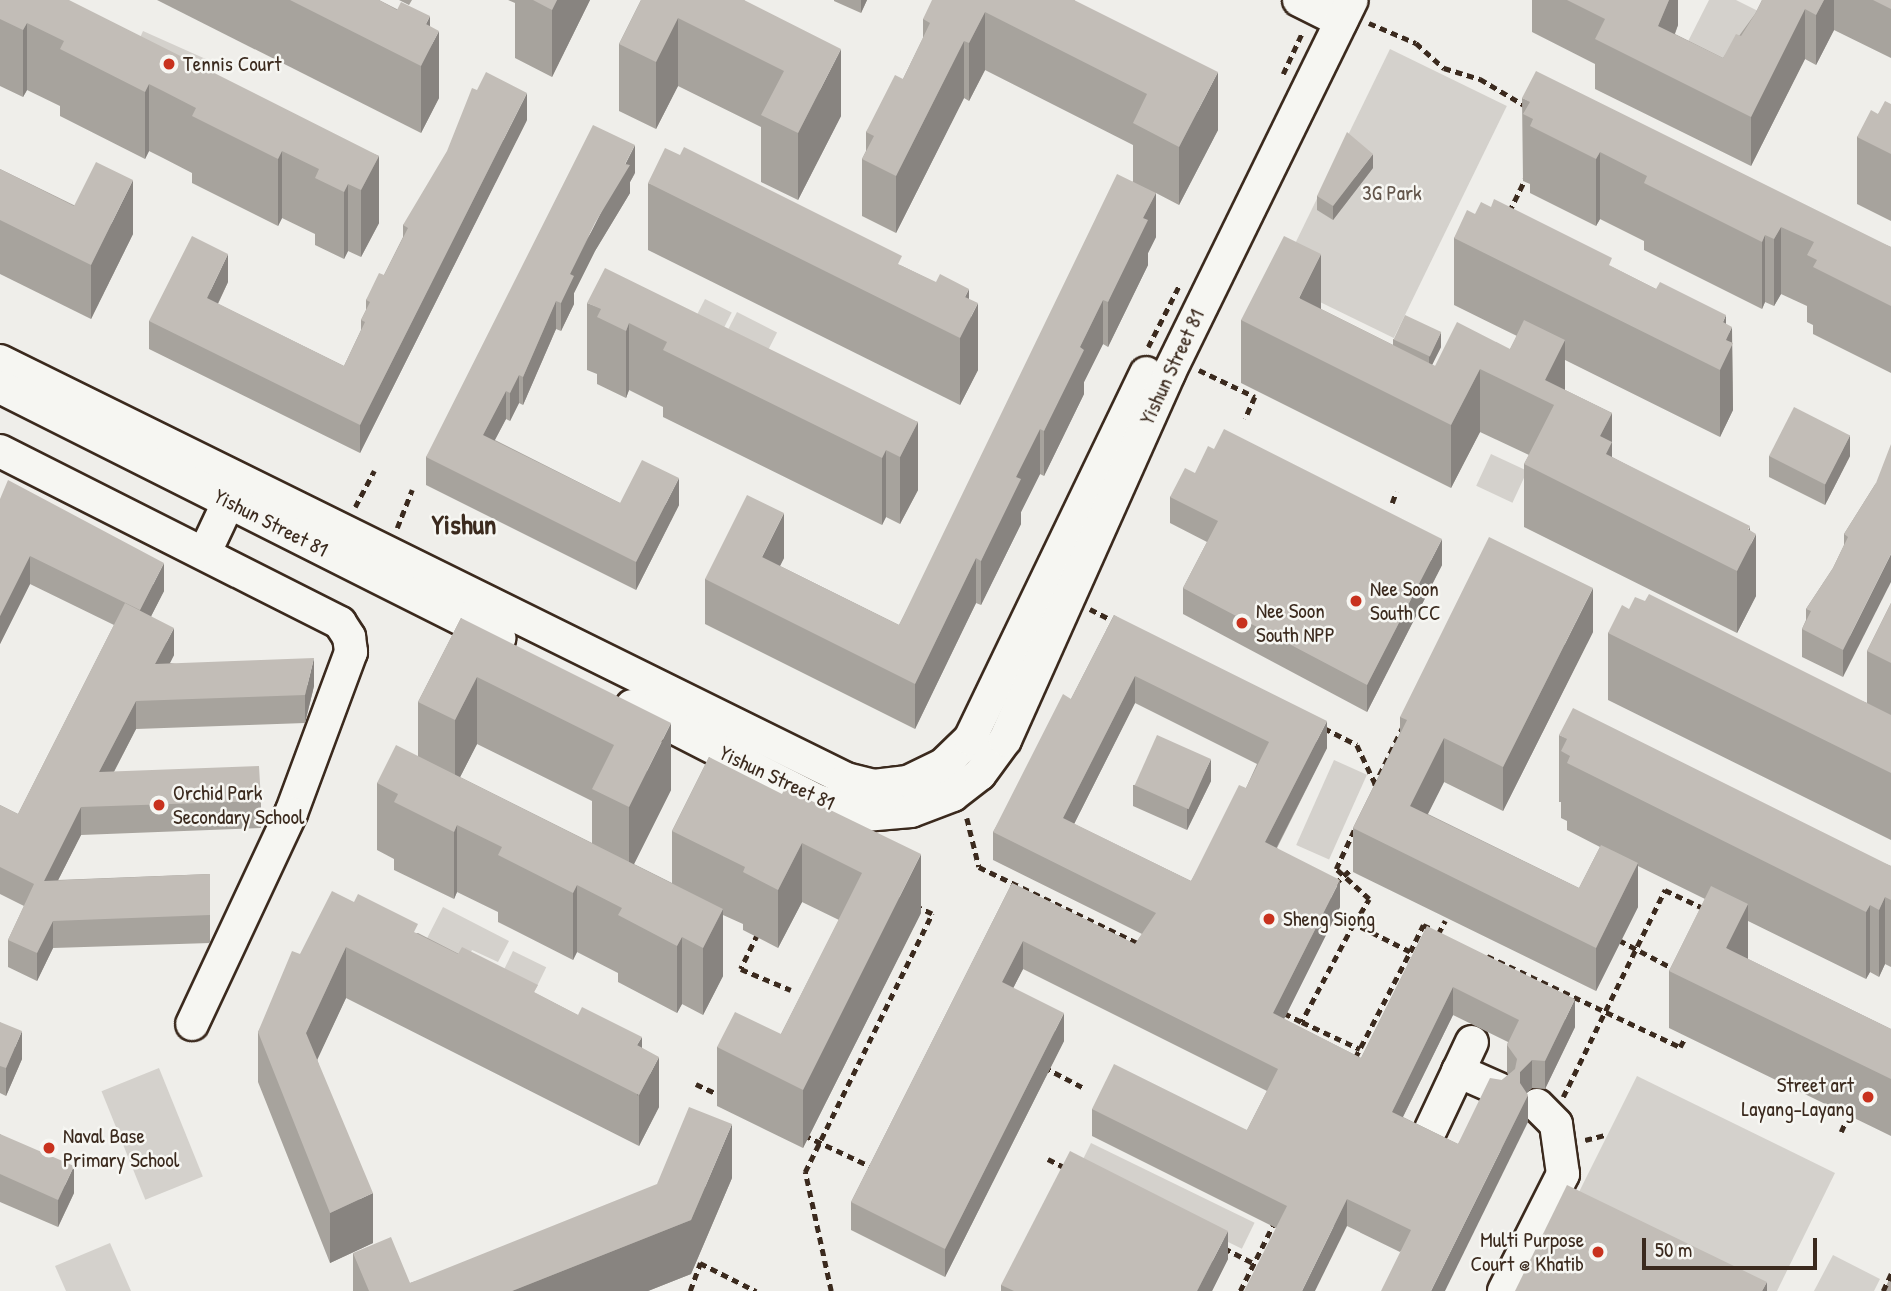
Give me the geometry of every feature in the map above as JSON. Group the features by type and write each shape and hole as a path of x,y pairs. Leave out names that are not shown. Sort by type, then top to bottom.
{"street":[{"name":"Yishun Street 81","path":"3,381 235,489 362,531 470,607 846,779 874,786 908,782 943,765 970,739 1082,537 1127,438 1280,125 1329,16"},
{"path":"0,451 205,552 340,623 349,636 351,652 291,813 192,1024"},
{"path":"205,552 235,489"},
{"path":"1431,1129 1472,1042"},
{"path":"1458,1071 1499,1088"},
{"path":"1504,1291 1563,1174 1563,1152 1544,1112"},
{"path":"1482,1291 1547,1163 1563,1152"}],"path":[{"path":"1281,77 1329,16 1416,43 1444,68 1480,79 1524,105"},
{"path":"1507,216 1530,169"},
{"path":"1147,349 1183,278"},
{"path":"1191,366 1255,397 1245,419"},
{"path":"362,531 374,471"},
{"path":"342,506 362,531 395,533 412,490"},
{"path":"1392,503 1396,492"},
{"path":"1081,619 1091,597"},
{"path":"1086,607 1123,626"},
{"path":"1370,796 1406,718"},
{"path":"1320,726 1357,745 1375,784"},
{"path":"956,816 965,810 979,867 1153,950"},
{"path":"1303,1022 1369,899 1336,869 1358,820"},
{"path":"1329,890 1350,870"},
{"path":"1544,1112 1604,1012 1665,890 1709,911"},
{"path":"831,1291 806,1172 932,914 912,904"},
{"path":"1433,943 1445,921"},
{"path":"763,922 741,969 792,990"},
{"path":"1354,924 1410,952"},
{"path":"1354,1061 1423,925 1451,938"},
{"path":"1619,940 1678,971"},
{"path":"1475,950 1680,1047 1685,1038"},
{"path":"1383,1003 1396,1009"},
{"path":"1278,1010 1360,1049"},
{"path":"1038,1063 1084,1088"},
{"path":"696,1084 733,1101"},
{"path":"1841,1132 1845,1123"},
{"path":"795,1131 881,1171"},
{"path":"1048,1159 1073,1172"},
{"path":"1240,1291 1278,1215"},
{"path":"1221,1246 1254,1263"},
{"path":"690,1291 700,1263 756,1291"},
{"path":"1883,1291 1891,1274"}],"green space":[{"path":"1709,0 1736,0 1760,12 1720,92 1674,69"},
{"name":"Tennis Court","path":"143,31 212,62 197,97 128,66"},
{"name":"3G Park","path":"1390,49 1507,106 1394,338 1277,281"},
{"path":"705,299 732,313 706,363 680,349"},
{"path":"737,312 777,332 748,389 708,369"},
{"path":"1491,454 1527,471 1512,503 1476,486"},
{"path":"1334,760 1367,775 1329,860 1296,845"},
{"path":"443,907 509,941 498,962 472,950 460,974 419,954"},
{"path":"513,951 546,967 527,1008 493,991"},
{"path":"159,1068 203,1176 145,1200 102,1091"},
{"path":"1637,1076 1835,1173 1777,1291 1750,1291 1573,1204"},
{"path":"1091,1143 1255,1223 1242,1249 1078,1169"},
{"path":"110,1243 131,1291 66,1291 55,1266"},
{"path":"1833,1255 1880,1279 1874,1291 1814,1291"}],"building":[{"path":"0,0 69,0 379,156 361,190 348,184 344,192 315,178 319,169 282,151 278,159 192,116 196,108 163,91 149,84 145,92 60,49 64,41 27,23 23,30 0,19"},
{"path":"290,0 379,0 397,10 401,2 430,16 426,24 439,31 421,66"},
{"path":"533,0 557,0 552,10"},
{"path":"641,0 744,0 841,49 798,133 761,115 784,71 678,18 656,62 619,44"},
{"path":"932,0 1074,0 1218,72 1179,147 1133,123 1147,94 985,12 969,43 964,41 896,176 862,159 874,136 866,132 895,75 903,79 930,23 923,19"},
{"path":"1567,0 1669,0 1658,26 1723,58 1736,34 1741,36 1762,0 1824,0 1816,15 1805,9 1751,117 1595,39 1605,19"},
{"path":"1873,0 1891,0 1891,9"},
{"path":"1536,71 1891,247 1891,306 1813,267 1817,260 1807,255 1814,242 1781,227 1774,239 1765,235 1762,242 1644,183 1647,176 1600,152 1596,159 1530,126 1533,119 1523,114 1530,102 1522,98"},
{"path":"486,72 527,93 360,425 149,321 192,236 228,254 207,298 344,366 365,322 361,320 370,302 366,300 379,273 384,275 408,228 403,225 447,151 472,88 477,90"},
{"path":"1885,101 1891,104 1891,154 1857,137 1871,110 1878,114"},
{"path":"593,125 635,145 625,164 630,165 595,223 570,274 574,276 561,303 556,301 523,377 519,375 510,393 506,391 483,435 620,503 642,460 679,478 636,562 426,457"},
{"path":"1347,132 1373,154 1333,206 1317,196"},
{"path":"684,147 902,256 898,264 936,282 940,274 969,289 965,297 978,303 960,338 648,183 665,148 680,155"},
{"path":"96,162 133,180 91,265 0,220 0,169 74,206"},
{"path":"1117,174 1156,193 1143,218 1148,220 1108,302 1103,300 1080,347 1084,350 1044,431 1040,429 1016,477 1021,479 981,561 976,558 915,684 705,579 747,495 784,513 762,557 899,625"},
{"path":"1494,199 1612,258 1609,265 1656,289 1660,282 1726,315 1723,322 1732,327 1726,340 1733,343 1720,370 1454,238 1467,210 1475,214 1481,202 1491,207"},
{"path":"1284,236 1321,254 1299,298 1435,366 1457,322 1510,349 1524,320 1565,340 1545,380 1612,413 1600,436 1612,442 1606,454 1750,526 1748,529 1756,534 1737,571 1524,464 1554,405 1480,369 1451,425 1241,320"},
{"path":"605,268 918,422 900,457 886,450 882,458 663,350 667,342 629,323 626,331 597,317 601,309 587,303"},
{"path":"1405,315 1441,332 1430,356 1394,339"},
{"path":"1794,407 1850,436 1825,485 1769,456"},
{"name":"Nee Soon South CC","path":"1224,429 1442,539 1367,685 1183,588 1218,521 1170,497 1185,468 1195,473 1208,446 1214,449"},
{"path":"1891,444 1891,554 1843,650 1802,629 1811,611 1806,609 1833,568 1848,537 1844,534 1876,483"},
{"path":"8,480 164,563 140,610 30,556 0,616 0,499"},
{"path":"1489,537 1593,588 1503,767 1444,738 1410,806 1579,888 1601,845 1638,863 1596,948 1353,828 1407,720 1400,717"},
{"path":"1649,594 1891,715 1891,773 1608,633 1622,605 1629,609 1635,597 1645,601"},
{"path":"125,603 174,628 155,664 314,658 305,695 136,701 99,772 259,766 261,801 81,807 44,881 210,874 210,915 53,921 37,953 8,940 34,884 0,867 0,805 18,814"},
{"path":"1891,603 1891,663 1867,651"},
{"path":"1114,615 1327,721 1265,842 1340,880 1273,1013 1361,1058 1427,926 1575,999 1545,1061 1532,1060 1520,1072 1520,1083 1528,1095 1431,1291 1381,1291 1411,1230 1347,1199 1302,1291 1244,1291 1287,1206 1092,1109 1114,1064 1247,1130 1278,1069 1023,941 1002,982 1064,1013 945,1249 851,1202 1012,883 1135,944 1156,913 993,832 1063,694 1071,699","holes":["1135,676 1269,742 1246,788 1239,785 1191,881 1063,818","1453,987 1519,1020 1507,1045 1517,1059 1515,1069 1502,1080 1490,1078 1458,1144 1392,1112"]},
{"path":"461,618 671,723 629,807 592,789 614,745 477,677 455,720 418,702"},
{"path":"1573,708 1891,866 1891,900 1885,897 1879,910 1870,905 1866,912 1567,763 1570,756 1561,751 1567,739 1559,735"},
{"path":"1157,735 1211,759 1189,809 1135,785"},
{"path":"396,745 723,909 703,948 682,937 677,946 618,915 622,908 577,885 573,893 498,855 502,847 457,825 454,832 394,802 398,794 377,783"},
{"path":"709,757 782,794 785,788 921,854 803,1090 717,1047 735,1012 781,1034 862,873 802,843 778,890 743,872 745,867 672,831"},
{"path":"1711,886 1748,904 1726,948 1891,1029 1891,1079 1669,971"},
{"path":"332,891 354,902 358,894 418,924 414,932 458,954 462,947 538,985 534,992 578,1015 582,1007 642,1037 637,1045 659,1057 639,1095 346,947 306,1033 373,1193 330,1213 258,1032 292,951 300,954"},
{"path":"0,1022 22,1031 6,1068 0,1066"},
{"path":"689,1107 732,1124 691,1220 512,1291 369,1291 353,1253 391,1237 410,1283 657,1184"},
{"path":"0,1134 74,1166 58,1200 0,1174"},
{"path":"1070,1151 1228,1231 1197,1291 1014,1291 1001,1285"},
{"path":"1567,1185 1767,1282 1762,1291 1515,1291"}],"waterway":[{"path":"1887,1291 1891,1282"}],"place":[{"name":"Tennis Court","path":"169,64"},
{"name":"Nee Soon South CC","path":"1356,601"},
{"name":"Nee Soon South NPP","path":"1242,623"},
{"name":"Orchid Park Secondary School","path":"159,805"},
{"name":"Sheng Siong","path":"1269,919"},
{"name":"Street art Layang-Layang","path":"1868,1097"},
{"name":"Naval Base Primary School","path":"49,1148"},
{"name":"Multi Purpose Court @ Khatib","path":"1598,1252"}],"district":[{"name":"Yishun","path":"464,524"}]}
